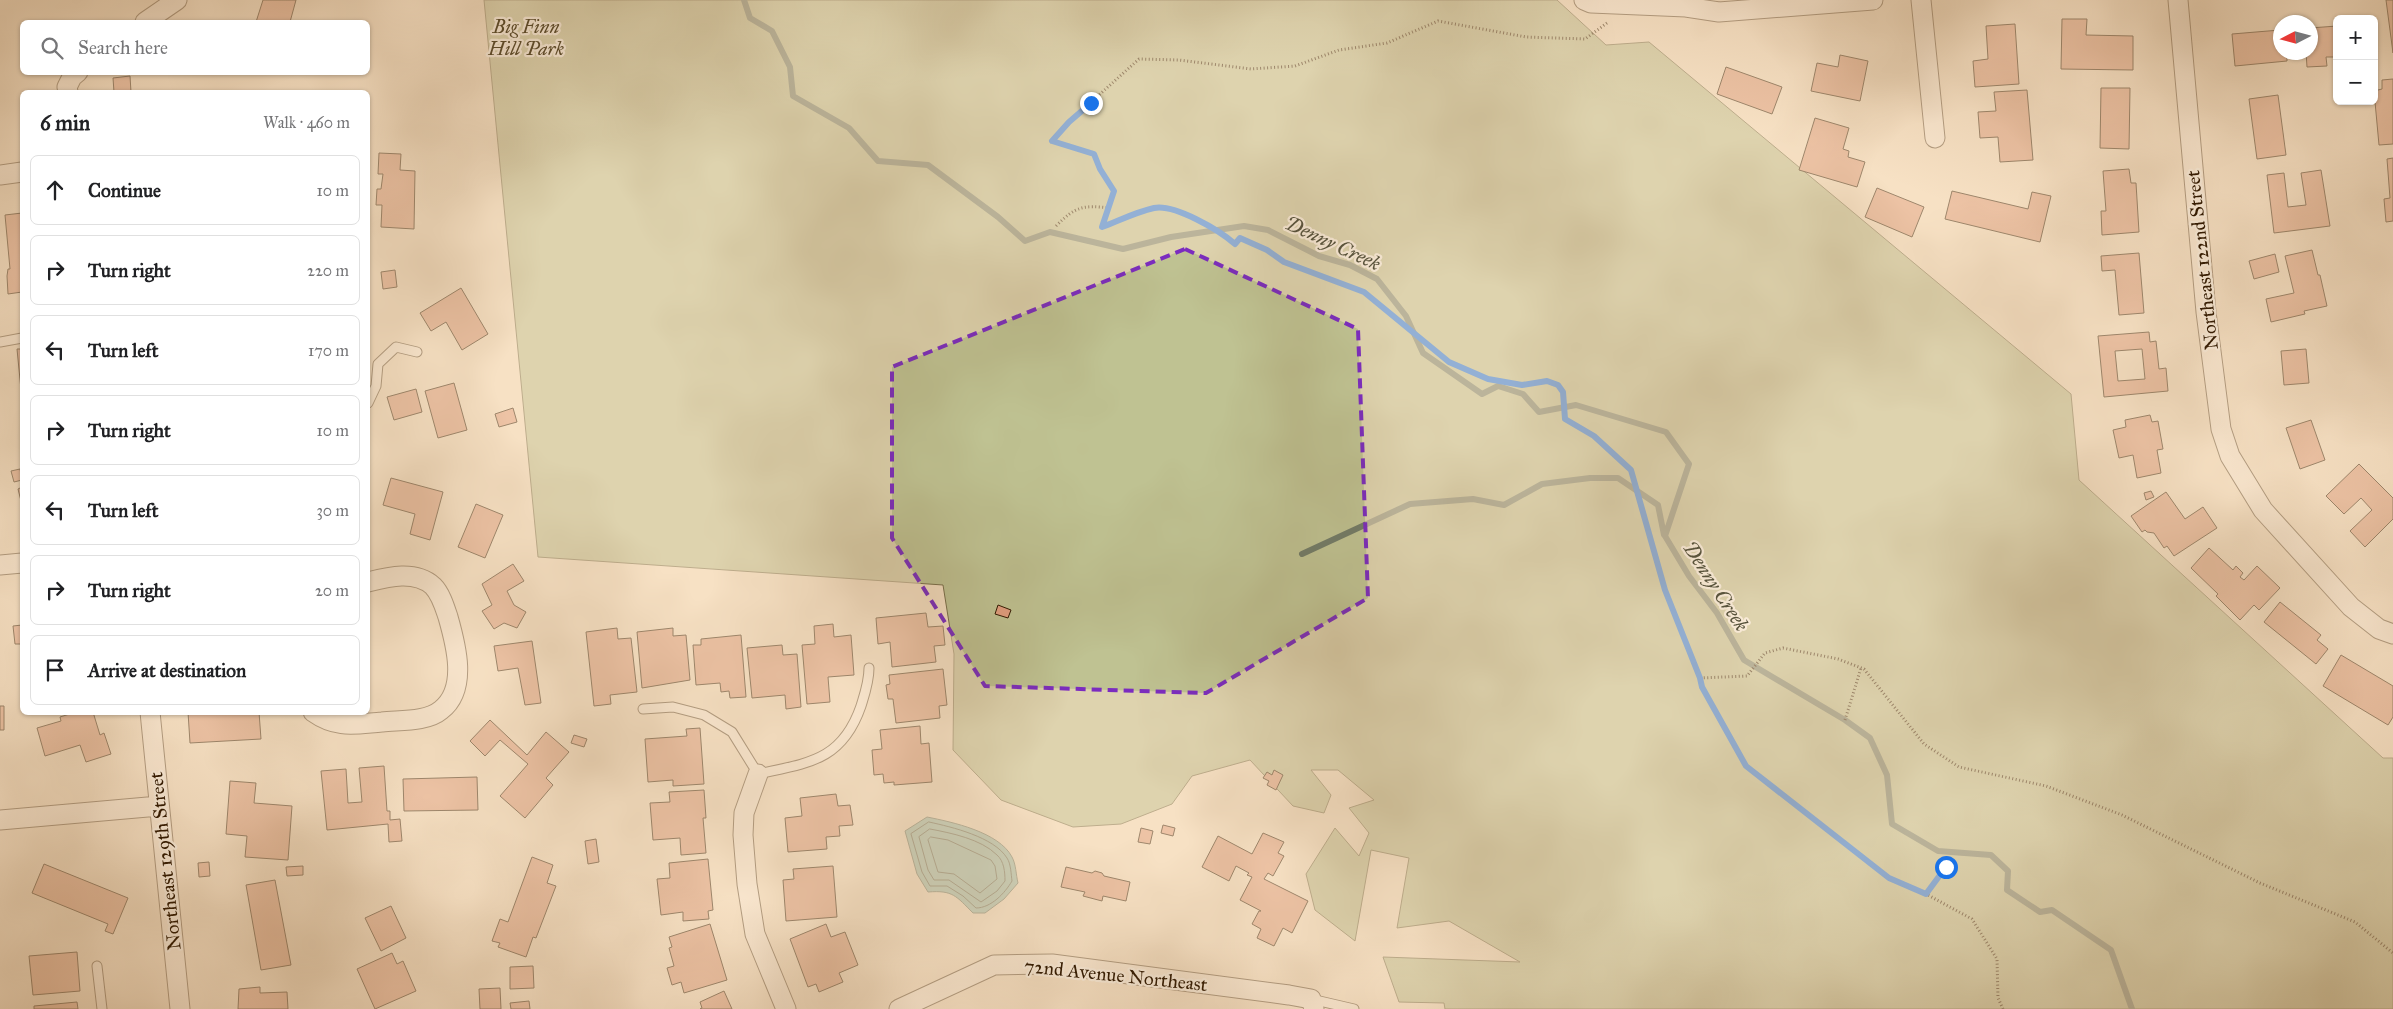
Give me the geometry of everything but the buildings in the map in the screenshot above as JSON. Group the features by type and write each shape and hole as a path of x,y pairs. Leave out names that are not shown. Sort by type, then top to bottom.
{"street":[{"path":"148,20 177,0"},
{"path":"1587,2 1686,7 1873,0"},
{"path":"1920,0 1935,138"},
{"name":"Northeast 122nd Street","path":"2178,0 2206,312 2221,429 2230,456 2262,510 2351,607 2379,629 2393,634"},
{"path":"68,90 67,87 74,75"},
{"path":"0,175 20,172"},
{"path":"0,565 20,563"},
{"path":"317,715 327,722 347,725 426,718 440,712 451,701 458,663 444,604 433,586 415,577 394,576 370,582"},
{"name":"Northeast 129th Street","path":"150,715 180,1009"},
{"path":"758,774 744,813 743,835 747,884 755,934 786,1009"},
{"path":"0,820 159,806"},
{"name":"72nd Avenue Northeast","path":"904,1008 994,965 1025,963 1052,964 1313,1004"}],"lane":[{"path":"0,342 20,338"},
{"path":"370,399 376,386 378,364 396,347 417,352"},
{"path":"642,709 674,706 704,714 732,732 758,774 805,764 834,750 845,738 858,714 869,680 869,668"},
{"path":"97,966 102,1009"},
{"path":"1313,1004 1354,1009"}],"path":[{"path":"1613,18 1585,39 1526,37 1438,21 1387,43 1339,50 1295,66 1251,70 1179,60 1138,59 1069,122 1052,141 1094,154 1100,169 1114,191 1110,208 1102,227 1155,208 1180,213 1206,223 1235,244 1240,238 1267,250 1284,262 1364,292 1449,362 1488,379 1522,385 1547,381 1558,385 1563,392 1565,419 1594,436 1631,470 1665,590 1702,687 1746,766 1889,878 1926,894 1972,920 1997,959 1998,998 2003,1009"},
{"path":"1056,226 1066,216 1086,205 1110,208"},
{"path":"1700,678 1747,676 1765,653 1783,648 1838,660 1864,669 1924,744 1959,767 2046,786 2122,815 2260,883 2355,922 2393,953"},
{"path":"1845,720 1861,668"},
{"path":"1926,894 1946,867"}],"highlighted area":[{"path":"1185,249 1358,329 1368,598 1206,693 985,686 892,538 892,367"}],"green space":[{"name":"Big Finn Hill Park","path":"484,0 1557,0 1606,45 1649,42 2071,394 2079,480 2383,758 2393,758 2393,1009 1445,1009 1444,1003 1399,1002 1383,957 1520,962 1449,921 1397,928 1409,858 1371,850 1355,941 1315,910 1306,874 1335,828 1359,856 1369,833 1349,808 1374,800 1338,770 1311,770 1331,795 1324,813 1293,806 1250,760 1192,776 1172,804 1121,824 1073,827 1001,800 953,750 954,654 943,585 538,557"}],"water":[{"path":"927,817 974,830 997,841 1006,848 1012,857 1018,883 1004,899 985,913 973,913 954,895 943,892 928,892 917,874 905,831"}],"waterway":[{"name":"Denny Creek","path":"744,0 750,18 772,31 790,67 793,96 849,128 878,161 928,165 998,217 1025,241 1050,232 1123,249 1171,237 1244,226 1268,230 1319,256 1350,265 1377,279 1406,316 1423,353 1482,394 1498,386 1523,394 1539,412 1576,405 1666,432 1689,464 1665,536 1689,576 1717,613 1744,660 1845,720 1870,738 1887,775 1892,824 1938,851 1991,855 2008,871 2007,890 2040,912 2052,910 2111,950 2132,1009"},
{"path":"1302,554 1410,504 1473,499 1504,505 1542,484 1590,478 1618,478 1658,505 1664,535"}],"route":[{"path":"1091,103 1069,122 1052,141 1094,154 1100,169 1114,191 1110,208 1102,227 1155,208 1180,213 1206,223 1235,244 1240,238 1267,250 1284,262 1364,292 1449,362 1488,379 1522,385 1547,381 1558,385 1563,392 1565,419 1594,436 1631,470 1665,590 1702,687 1746,766 1889,878 1926,894 1946,867"}]}
